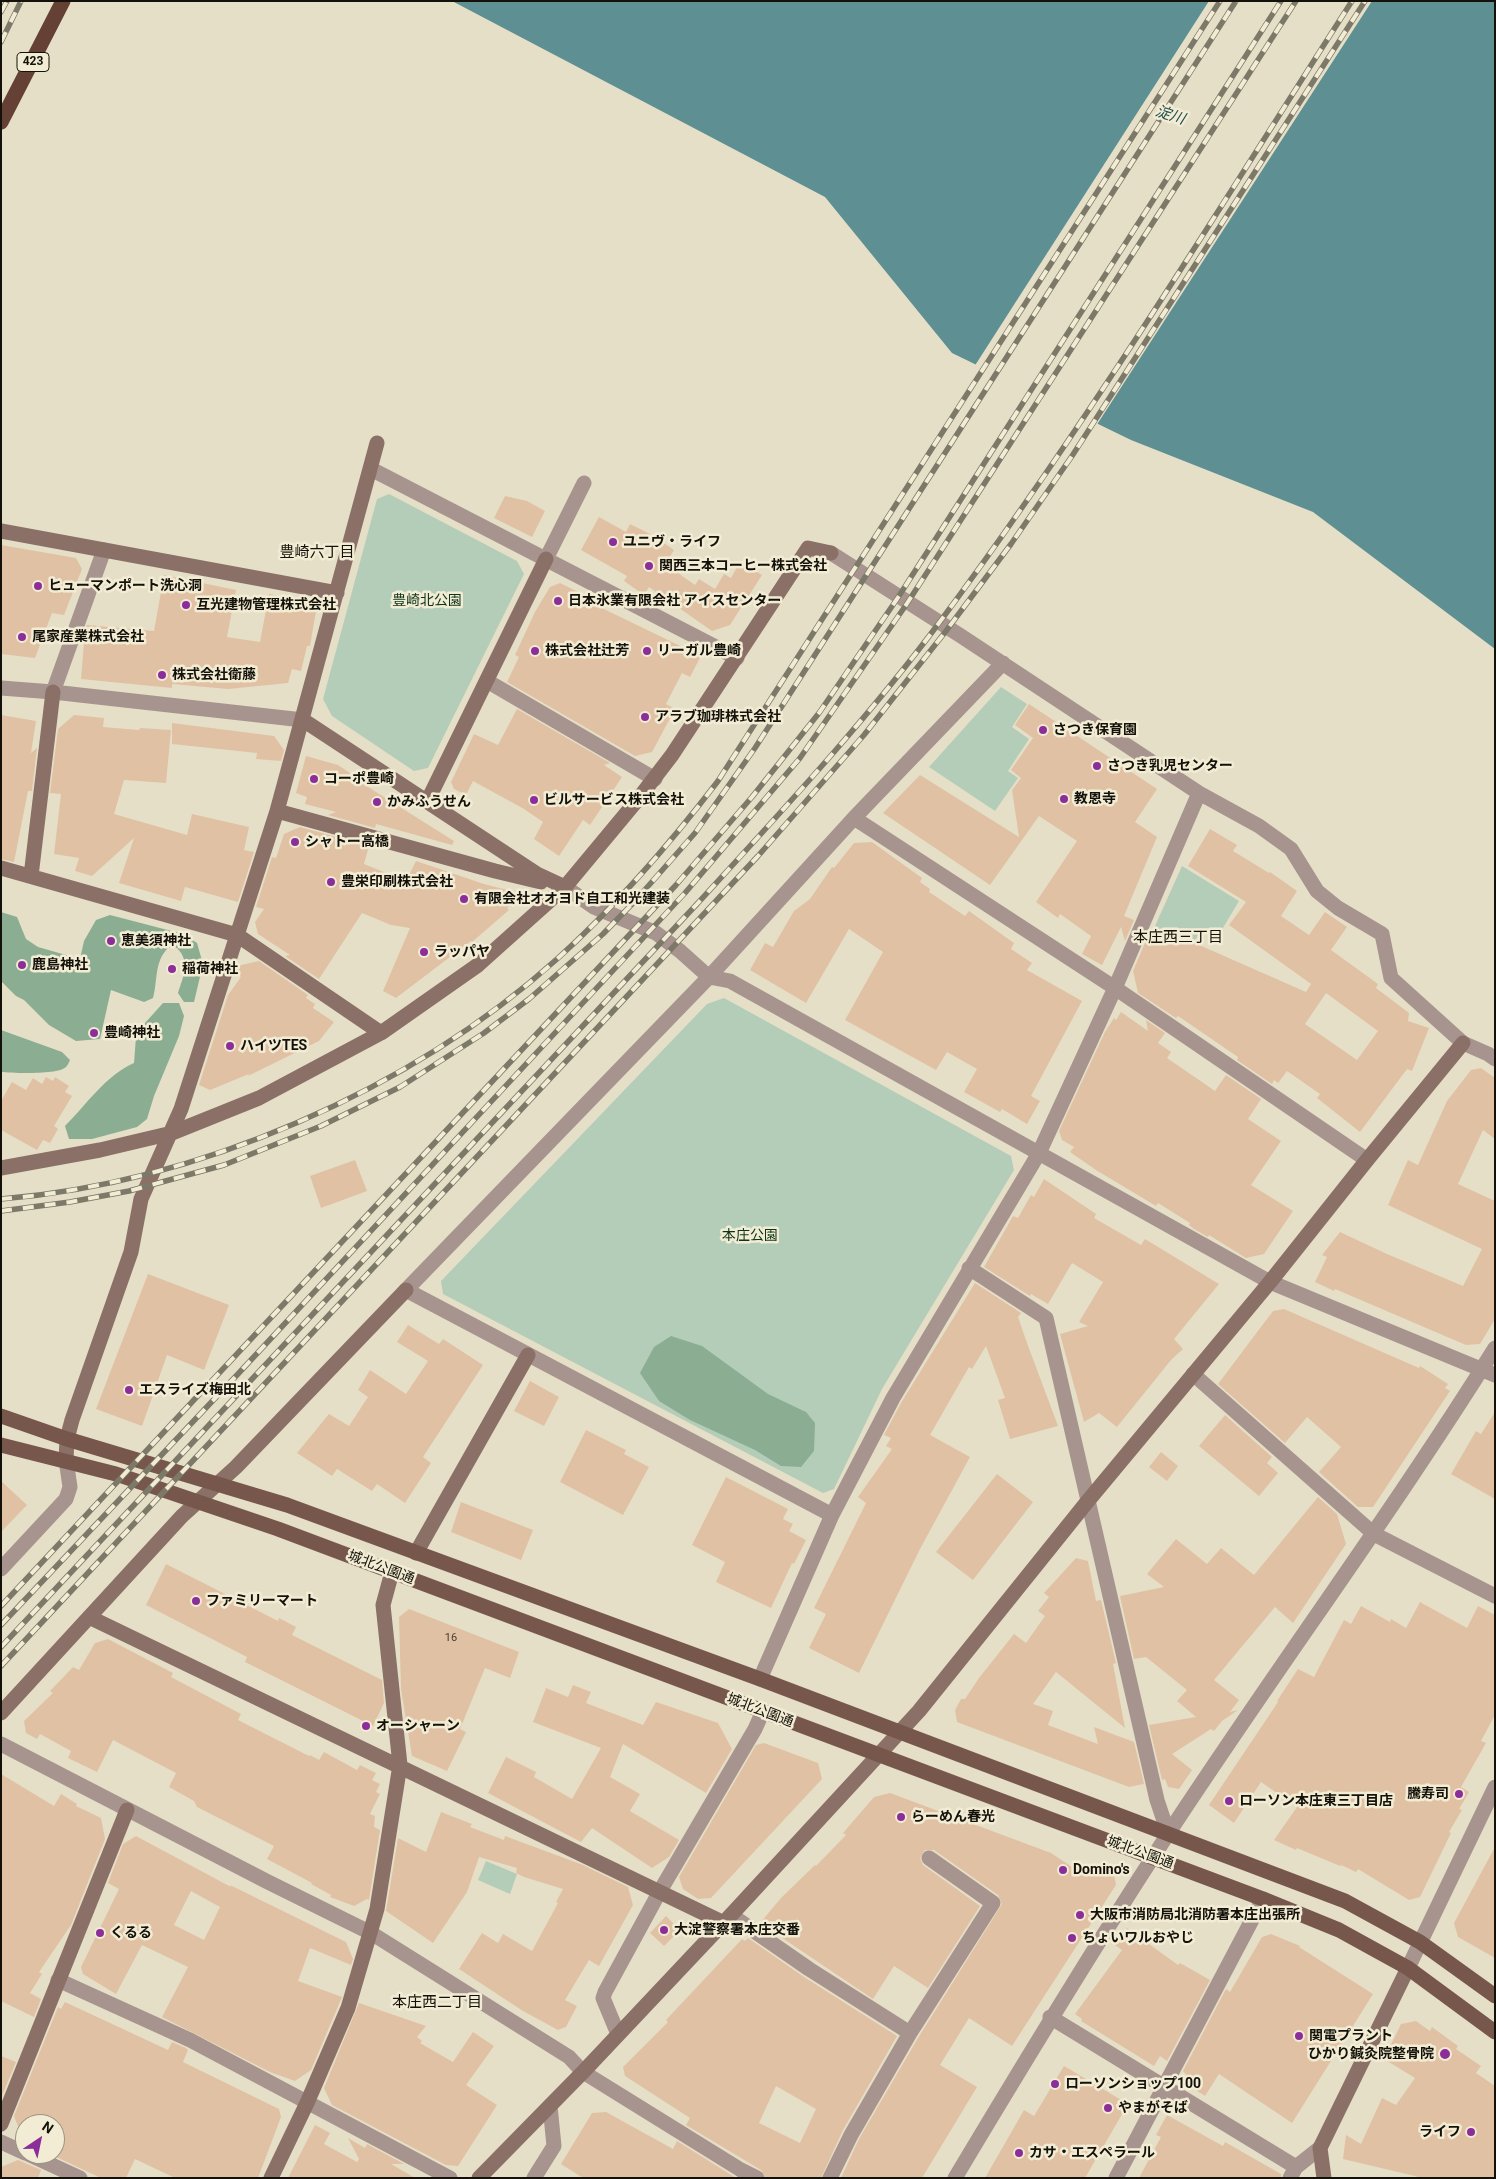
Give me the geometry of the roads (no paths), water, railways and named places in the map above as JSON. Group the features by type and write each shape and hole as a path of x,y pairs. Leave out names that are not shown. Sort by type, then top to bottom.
{"highway":[{"name":"423","path":"1,122 63,1"}],"main road":[{"name":"城北公園通","path":"1,1416 67,1439 287,1505 760,1679 1345,1901 1420,1942 1495,1996"},
{"name":"城北公園通","path":"1,1444 116,1474 278,1530 1263,1900 1339,1930 1408,1968 1495,2032"}],"street":[{"path":"1,1569 66,1499 70,1487 66,1460 67,1439 72,1420 131,1252 141,1199 172,1133 181,1109 277,811 377,443"},
{"path":"371,469 737,658"},
{"path":"427,802 584,482"},
{"path":"1,531 337,593"},
{"path":"1,1168 100,1150 172,1133 259,1098 381,1033 484,961 565,887 655,779 737,658 808,548 831,553 1004,663 1199,793 1259,826 1291,849 1317,891 1338,908 1382,934 1391,978 1463,1043 1495,1059"},
{"path":"31,876 53,692 104,550"},
{"path":"1,1713 196,1502 218,1483 709,977 854,818 1004,663"},
{"path":"487,681 655,779"},
{"path":"1,688 53,692 303,720 537,874 565,887 594,907 656,933 680,950 709,977 730,980 1270,1282 1488,1373"},
{"path":"760,1679 832,1515 893,1398 1039,1153 1115,988 1199,793"},
{"path":"277,811 495,871 565,887"},
{"path":"854,818 1115,988 1367,1160"},
{"path":"1,868 237,935 381,1033"},
{"path":"479,2178 583,2072 727,1919 919,1710 1463,1043"},
{"path":"969,1268 1046,1318 1157,1800 1168,1833"},
{"path":"406,1290 832,1515"},
{"path":"955,2178 1050,2017 1154,1858 1168,1833 1374,1534 1488,1373 1495,1348"},
{"path":"416,1553 528,1356"},
{"path":"1193,1374 1374,1534 1495,1596"},
{"path":"271,2178 307,2103 348,2008 377,1908 400,1765 384,1605 392,1572"},
{"path":"89,1617 660,1891 727,1919 910,2033"},
{"path":"618,2034 603,1998 605,1992 660,1891 763,1711"},
{"path":"1,1744 371,1933 569,2057 583,2072 733,2165 758,2178"},
{"path":"1050,2017 1164,2086 1293,2172 1320,2148 1495,1787"},
{"path":"1,2124 127,1810"},
{"path":"830,2178 851,2135 910,2033 993,1903 929,1858"},
{"path":"1116,2178 1263,1900"},
{"path":"58,1980 190,2040 450,2178"},
{"path":"534,2178 554,2146 550,2106"},
{"path":"1,2142 15,2148"},
{"path":"1320,2148 1324,2178"},
{"path":"50,2164 80,2178"}],"water":[{"name":"淀川","path":"452,1 1495,1 1495,649 1313,512 1131,440 952,353 825,197"}],"railway":[{"path":"1,12 7,1"},
{"path":"1,42 21,1"},
{"path":"1,1199 75,1190 150,1173 224,1151 297,1122 368,1089 436,1050 499,1007 557,959 601,917 681,828 718,781 1220,1"},
{"path":"1,1211 70,1202 129,1191 224,1165 321,1126 400,1087 484,1033 529,999 603,934 695,833 755,748 1236,1"},
{"path":"1,1606 676,885 752,797 819,713 897,599 1281,1"},
{"path":"1,1625 237,1375 685,893 800,758 906,605 1296,1"},
{"path":"1,1647 697,904 882,696 939,623 1048,471 1202,237 1352,1"},
{"path":"1,1666 758,856 864,735 946,631 1011,544 1072,456 1365,1"}],"place":[{"name":"ユニヴ・ライフ","path":"613,542"},
{"name":"関西三本コーヒー株式会社","path":"649,566"},
{"name":"ヒューマンポート洗心洞","path":"38,586"},
{"name":"日本氷業有限会社 アイスセンター","path":"558,601"},
{"name":"互光建物管理株式会社","path":"186,605"},
{"name":"尾家産業株式会社","path":"22,637"},
{"name":"株式会社辻芳","path":"535,651"},
{"name":"リーガル豊崎","path":"647,651"},
{"name":"株式会社衛藤","path":"162,675"},
{"name":"アラブ珈琲株式会社","path":"645,717"},
{"name":"さつき保育園","path":"1043,730"},
{"name":"さつき乳児センター","path":"1097,766"},
{"name":"コーポ豊崎","path":"314,779"},
{"name":"教恩寺","path":"1064,799"},
{"name":"ビルサービス株式会社","path":"534,800"},
{"name":"かみふうせん","path":"377,802"},
{"name":"シャトー高橋","path":"295,842"},
{"name":"豊栄印刷株式会社","path":"331,882"},
{"name":"有限会社オオヨド自工和光建装","path":"464,899"},
{"name":"恵美須神社","path":"111,941"},
{"name":"ラッパヤ","path":"424,952"},
{"name":"鹿島神社","path":"22,965"},
{"name":"稲荷神社","path":"172,969"},
{"name":"豊崎神社","path":"94,1033"},
{"name":"ハイツTES","path":"230,1046"},
{"name":"エスライズ梅田北","path":"129,1390"},
{"name":"ファミリーマート","path":"196,1601"},
{"name":"オーシャーン","path":"366,1726"},
{"name":"騰寿司","path":"1459,1794"},
{"name":"ローソン本庄東三丁目店","path":"1229,1801"},
{"name":"らーめん春光","path":"901,1817"},
{"name":"Domino's","path":"1063,1870"},
{"name":"大阪市消防局北消防署本庄出張所","path":"1080,1915"},
{"name":"大淀警察署本庄交番","path":"664,1930"},
{"name":"くるる","path":"100,1933"},
{"name":"ちょいワルおやじ","path":"1072,1938"},
{"name":"関電プラント","path":"1299,2036"},
{"name":"ひかり鍼灸院整骨院","path":"1445,2054"},
{"name":"ローソンショップ100","path":"1055,2084"},
{"name":"やまがそば","path":"1108,2108"},
{"name":"ライフ","path":"1471,2132"},
{"name":"カサ・エスペラール","path":"1019,2153"}],"district":[{"name":"豊崎六丁目","path":"317,553"},
{"name":"本庄西三丁目","path":"1178,938"},
{"name":"本庄西二丁目","path":"437,2003"}],"park label":[{"name":"豊崎北公園","path":"427,601"},
{"name":"本庄公園","path":"750,1236"}]}
